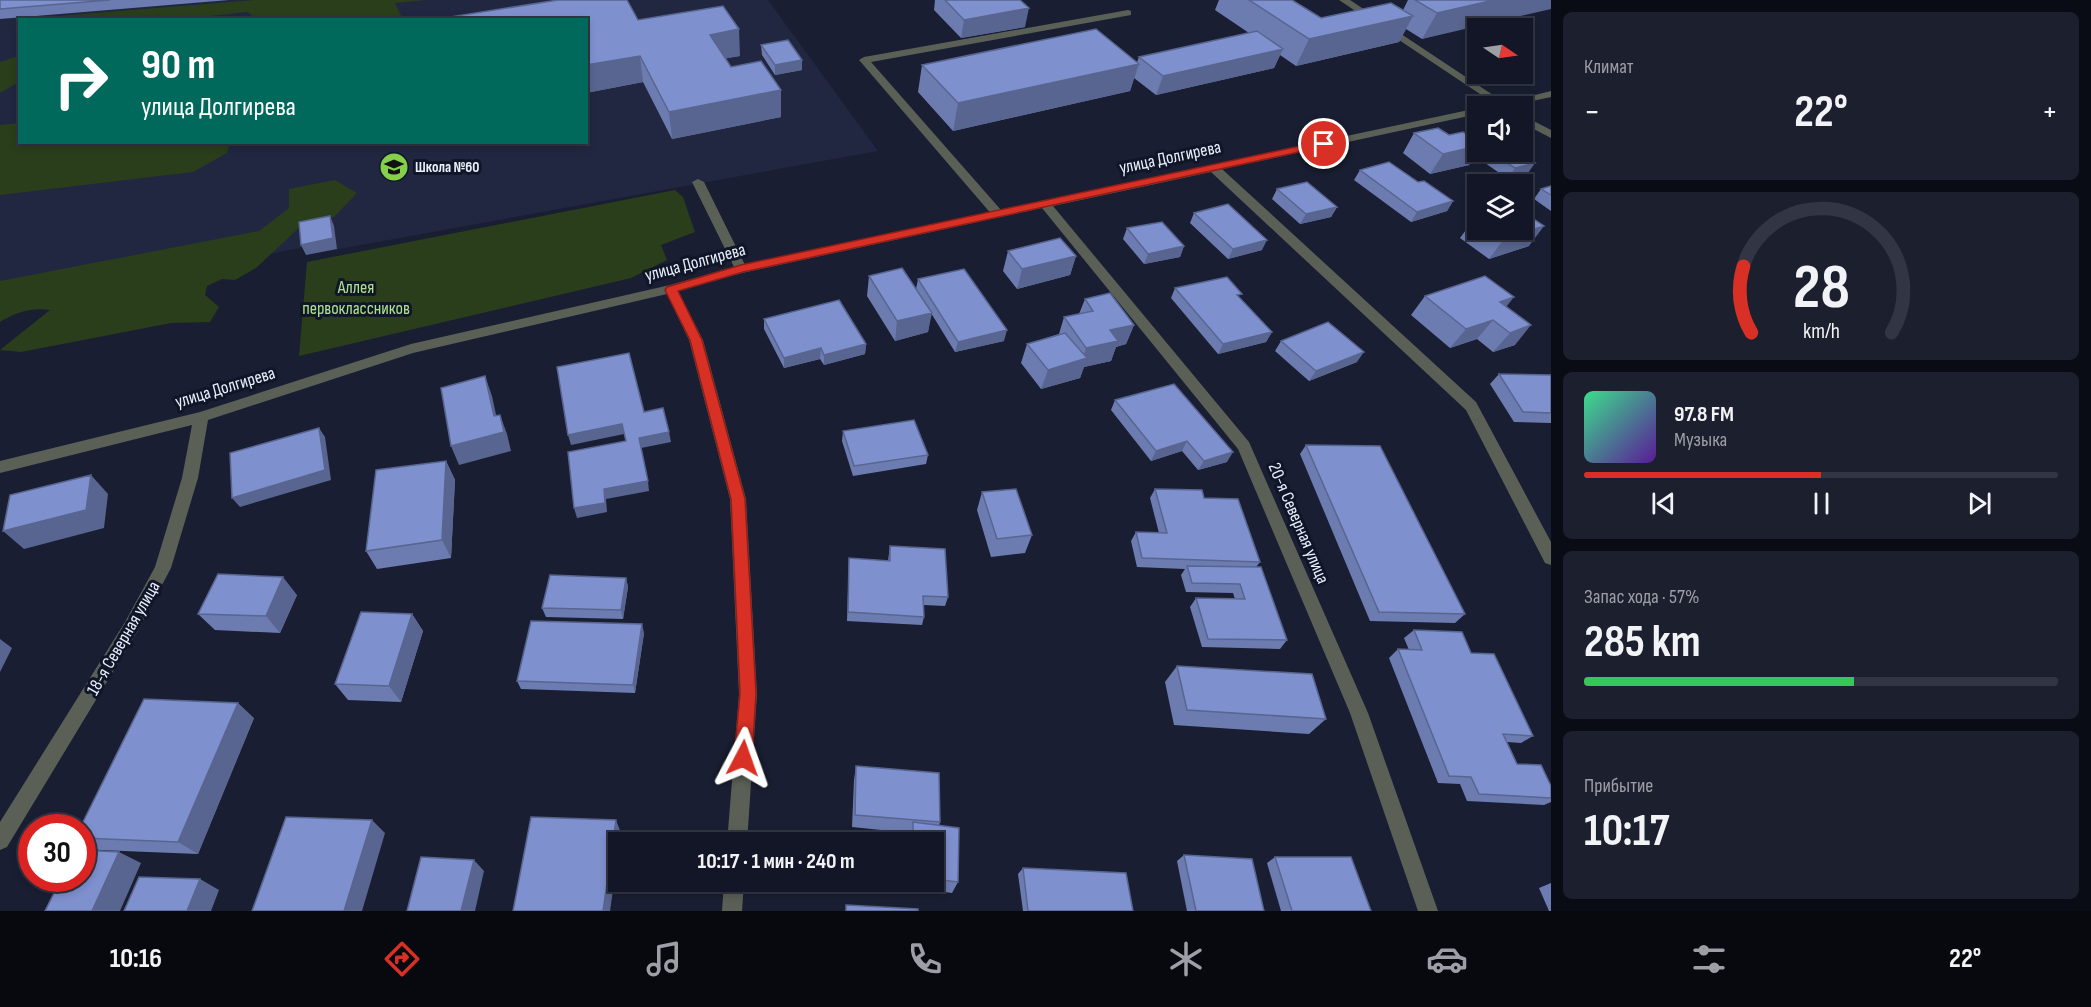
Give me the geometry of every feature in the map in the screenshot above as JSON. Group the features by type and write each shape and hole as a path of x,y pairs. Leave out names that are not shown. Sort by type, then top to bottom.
{"street":[{"path":"1344,0 1487,96"},
{"path":"997,213 864,60 1128,13"},
{"path":"1533,98 1551,94"},
{"name":"улица Долгирева","path":"0,467 201,417 411,349 671,290 741,269 1467,113"},
{"path":"1533,124 1551,135"},
{"path":"1214,168 1471,406 1551,558"},
{"path":"698,182 741,269"},
{"name":"20-я Северная улица","path":"1044,203 1244,446 1359,713 1428,911"},
{"path":"671,290 696,340 738,499 748,693 738,832"},
{"name":"18-я Северная улица","path":"0,840 131,627 163,567 190,478 201,417"},
{"path":"732,911 733,892"}],"shaded area":[{"name":"Школа №60","path":"225,0 768,0 878,151 306,255 305,247 0,307 0,19"}],"green space":[{"path":"255,0 426,0 395,3 402,18 247,18 252,16 248,12 190,18 33,18"},
{"path":"18,56 18,83 0,93 0,62"},
{"path":"18,123 18,144 230,144 227,153 193,172 0,195 0,125"},
{"path":"335,180 357,193 334,217 301,226 256,268 235,280 222,279 207,286 205,295 219,307 210,322 171,323 21,352 0,350 50,310 24,311 0,322 0,281 259,231 289,208 289,189"},
{"name":"Аллея первоклассников","path":"675,190 683,197 695,232 661,245 667,260 631,278 299,356 307,262"}],"building":[{"path":"0,0 110,0 0,9"},
{"path":"558,0 627,0 638,20 723,6 739,29 710,35 731,67 761,61 781,90 669,112 640,56 588,65 588,18 450,17"},
{"path":"945,0 1020,0 1029,8 964,20"},
{"path":"1249,0 1292,0 1321,18 1391,3 1413,16 1309,39"},
{"path":"1415,0 1494,0 1437,13"},
{"path":"1096,29 1139,64 958,103 922,65"},
{"path":"1257,31 1283,49 1163,76 1139,57"},
{"path":"788,40 802,60 775,65 761,45"},
{"path":"1438,128 1449,135 1463,132 1467,135 1467,149 1443,154 1414,133"},
{"path":"1389,162 1418,182 1424,181 1453,201 1417,212 1360,170"},
{"path":"1505,162 1535,163 1515,168"},
{"path":"1307,182 1337,207 1306,214 1277,189"},
{"path":"1551,186 1551,195 1541,189"},
{"path":"1228,204 1267,240 1233,249 1194,213"},
{"path":"330,216 333,238 301,245 299,222"},
{"path":"1533,218 1544,226 1533,230"},
{"path":"1162,222 1184,246 1148,254 1127,228"},
{"path":"1060,238 1076,256 1022,269 1008,251"},
{"path":"902,268 932,313 897,321 869,276"},
{"path":"964,269 1007,330 958,342 918,279"},
{"path":"1485,276 1514,297 1500,302 1531,325 1510,333 1493,320 1466,329 1425,296"},
{"path":"1227,277 1242,294 1237,295 1272,332 1223,344 1175,288"},
{"path":"1110,293 1134,325 1110,330 1118,341 1086,348 1064,317 1093,311 1085,299"},
{"path":"839,300 866,344 824,355 821,348 784,358 764,319"},
{"path":"1328,322 1364,352 1316,371 1281,341"},
{"path":"1065,333 1087,358 1048,370 1027,344"},
{"path":"629,353 644,412 663,408 669,432 639,438 648,481 604,489 605,503 574,508 568,452 626,441 622,424 568,435 557,367"},
{"path":"1499,374 1551,375 1551,413 1523,412"},
{"path":"485,376 494,416 500,415 504,432 451,446 441,388"},
{"path":"1174,384 1233,452 1204,461 1187,441 1156,451 1115,400"},
{"path":"914,420 928,455 854,466 843,431"},
{"path":"319,428 325,470 232,498 230,453"},
{"path":"1306,445 1380,446 1465,614 1379,612"},
{"path":"446,461 442,540 366,551 376,470"},
{"path":"91,475 86,510 3,531 10,495"},
{"path":"1016,489 1032,535 997,539 982,492"},
{"path":"1155,489 1202,490 1204,498 1238,499 1260,562 1142,558 1136,532 1167,533"},
{"path":"890,546 945,549 948,597 923,596 924,617 848,612 849,558 890,561"},
{"path":"1187,566 1261,567 1287,640 1208,639 1196,598 1245,599 1240,584 1192,583"},
{"path":"218,574 283,577 266,616 198,614"},
{"path":"550,575 626,578 621,610 542,608"},
{"path":"361,612 412,614 389,686 335,684"},
{"path":"531,621 642,624 633,685 517,681"},
{"path":"1414,630 1462,632 1471,653 1494,654 1533,736 1503,734 1517,764 1541,765 1551,786 1551,798 1479,794 1471,777 1449,776 1398,649 1422,650"},
{"path":"1177,666 1312,674 1326,719 1187,710"},
{"path":"144,699 238,703 178,842 96,839 96,814 87,814"},
{"path":"856,766 939,773 940,822 855,815"},
{"path":"286,817 372,820 344,911 252,911"},
{"path":"531,817 616,820 614,832 608,832 608,876 603,911 513,911"},
{"path":"913,822 959,828 958,882 944,880 944,832 913,832"},
{"path":"96,851 119,852 92,911 45,911 54,892 96,892"},
{"path":"1184,855 1252,859 1264,911 1196,911"},
{"path":"421,857 474,860 461,911 407,911"},
{"path":"1275,857 1351,857 1371,911 1292,911"},
{"path":"1023,868 1126,873 1133,911 1028,911"},
{"path":"139,877 200,879 187,911 124,911"},
{"path":"846,905 918,909 918,911 846,911"}],"place":[{"name":"Школа №60","path":"394,167"}],"route":[{"path":"743,758 748,693 738,499 696,340 671,290 741,269 1324,144"}]}
